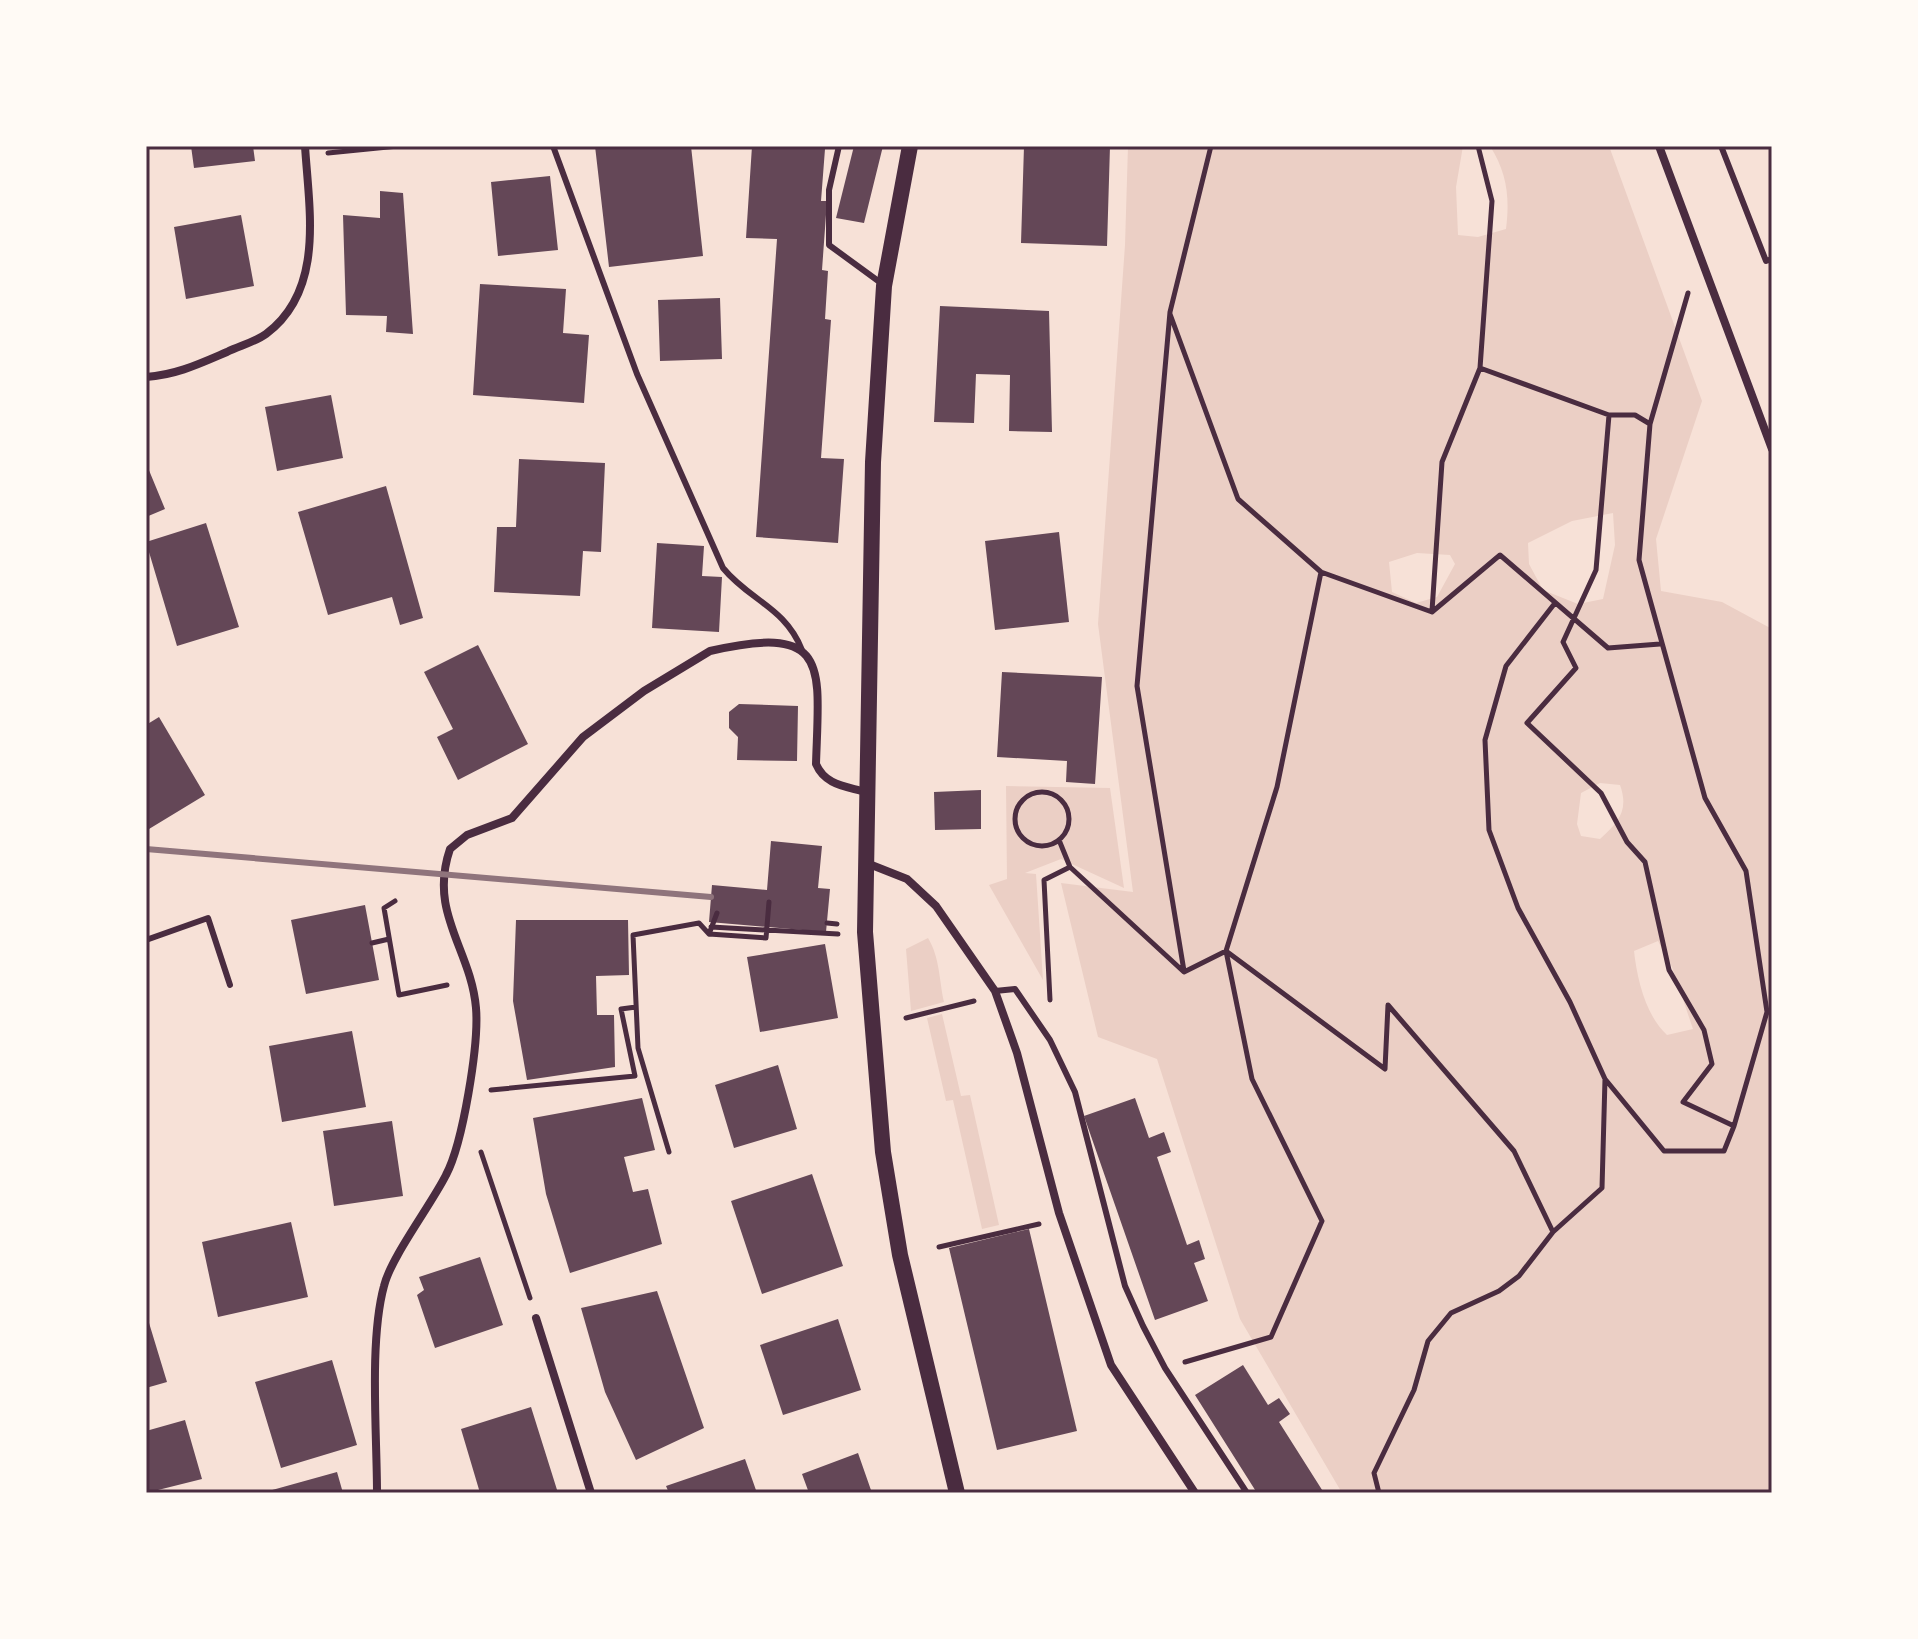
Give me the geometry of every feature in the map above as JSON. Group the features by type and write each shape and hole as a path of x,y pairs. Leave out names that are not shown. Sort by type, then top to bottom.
{"main road":[{"path":"910,146 884,286 873,462 865,792 866,948 883,1152 900,1255 957,1493"}],"street":[{"path":"1659,146 1772,449"},
{"path":"146,377 173,375 264,336 286,316 299,293 308,263 311,236 305,151"},
{"path":"377,1493 378,1323 384,1284 448,1172 464,1107 476,1007 451,934 443,894 446,859 450,849 460,839 512,818 583,737 610,714 710,651 729,647 786,644 802,650 815,666 817,677 816,764 820,774 832,782 865,792"},
{"path":"864,862 907,879 936,906 995,991 1017,1053 1059,1213 1111,1365 1195,1493"},
{"path":"536,1318 591,1493"}],"lane":[{"path":"553,146 637,374 723,568 736,583 788,621 802,650"},
{"path":"839,146 829,190 829,245 884,286"},
{"path":"1721,146 1766,261 1772,259"},
{"path":"146,940 208,918 230,985"},
{"path":"995,991 1015,989 1050,1040 1078,1100 1125,1286 1165,1368 1247,1493"}],"path":[{"path":"305,151 398,146"},
{"path":"1184,972 1137,686 1170,312 1211,146"},
{"path":"1432,612 1442,462 1480,368 1492,201 1478,146"},
{"path":"1170,312 1238,499 1321,572 1432,612"},
{"path":"1555,603 1506,666 1485,740 1489,830 1518,908 1570,1002 1605,1079 1664,1151 1724,1151 1767,1012 1758,949 1746,871 1705,798 1639,560 1650,424 1684,312"},
{"path":"1480,368 1609,415 1635,415 1650,424"},
{"path":"1609,415 1596,570 1563,642 1576,668 1527,723 1601,793 1627,842 1645,862 1669,970 1704,1030 1712,1064 1683,1102 1734,1126"},
{"path":"1432,612 1500,555 1608,648 1660,644"},
{"path":"1165,1368 1271,1337 1322,1221 1252,1079 1226,951 1277,787 1321,572"},
{"path":"1039,792 1062,801 1067,808 1068,825 1059,840 1042,847 1024,841 1015,825 1018,806 1023,799 1039,792"},
{"path":"1059,840 1070,867 1184,972"},
{"path":"1050,1040 1044,880 1070,867"},
{"path":"395,901 384,908 399,995 446,984"},
{"path":"767,932 769,902"},
{"path":"710,930 717,913"},
{"path":"669,1152 638,1048 633,935 699,923 710,930 838,934"},
{"path":"827,923 837,924"},
{"path":"372,943 389,939"},
{"path":"1184,972 1226,951"},
{"path":"1226,951 1385,1069 1388,1005 1514,1151 1553,1232"},
{"path":"906,1018 974,1001"},
{"path":"511,1088 635,1076 621,1009 636,1007"},
{"path":"1379,1493 1374,1473 1414,1390 1428,1341 1451,1313 1499,1291 1519,1276 1553,1232 1602,1188 1605,1079"},
{"path":"464,1107 536,1318"},
{"path":"939,1247 1046,1222"}],"shaded area":[{"path":"1128,146 1463,146 1456,187 1458,235 1478,237 1506,229 1506,186 1490,146 1609,146 1702,401 1656,539 1661,591 1722,602 1772,629 1772,1493 1342,1493 1240,1319 1157,1059 1098,1037 1061,883 1133,892 1098,624 1125,245","holes":["1613,513 1615,545 1603,599 1578,604 1543,590 1529,564 1528,543 1572,521","1417,553 1450,555 1455,564 1437,597 1416,603 1392,592 1389,562","1600,783 1620,785 1623,809 1600,839 1581,836 1577,824 1581,793","1658,941 1672,967 1693,1029 1667,1035 1653,1018 1637,973 1634,951"]},
{"path":"1006,786 1110,788 1124,888 1061,859 1025,873 1036,874 1043,980 989,885 1007,879"},
{"path":"928,938 937,961 944,1002 911,1011 906,949"},
{"path":"942,1014 961,1096 970,1095 999,1225 982,1229 953,1100 946,1101 927,1018"}],"building":[{"path":"191,146 253,146 255,161 194,168"},
{"path":"595,146 691,146 703,256 609,267"},
{"path":"752,146 825,149 821,201 827,201 822,270 828,271 825,319 831,320 821,458 844,459 838,543 756,537 777,239 746,238"},
{"path":"854,146 883,146 864,223 836,218"},
{"path":"1024,146 1110,146 1107,246 1021,243"},
{"path":"550,176 558,250 498,256 491,182"},
{"path":"380,191 403,193 413,334 386,332 387,316 346,315 343,215 380,218"},
{"path":"241,215 254,286 186,299 174,227"},
{"path":"480,284 566,289 563,333 589,335 584,403 473,395"},
{"path":"720,298 722,359 660,361 658,300"},
{"path":"940,306 1049,311 1052,432 1009,431 1010,375 976,374 974,423 934,422"},
{"path":"331,395 343,458 277,471 265,407"},
{"path":"519,459 605,463 601,552 583,551 580,596 494,592 497,527 516,527"},
{"path":"146,463 165,509 146,517"},
{"path":"386,486 423,618 400,625 392,597 328,615 298,512"},
{"path":"206,523 239,627 177,646 146,542"},
{"path":"1059,532 1069,622 995,630 985,541"},
{"path":"657,543 704,546 702,576 722,577 719,632 652,628"},
{"path":"478,645 528,744 458,780 437,737 453,729 424,672"},
{"path":"1002,672 1102,677 1095,784 1066,782 1067,761 997,757"},
{"path":"739,704 798,706 797,761 737,760 738,737 729,728 729,712"},
{"path":"159,717 205,795 149,829 146,725"},
{"path":"981,790 981,829 935,830 934,792"},
{"path":"771,841 822,846 818,888 830,889 826,932 709,922 712,885 767,890"},
{"path":"365,905 379,980 306,994 291,920"},
{"path":"516,920 628,920 629,975 596,976 597,1015 614,1015 615,1067 527,1080 513,1001"},
{"path":"825,944 838,1018 760,1032 747,957"},
{"path":"352,1031 366,1107 282,1122 269,1046"},
{"path":"778,1065 797,1129 734,1148 715,1085"},
{"path":"642,1098 655,1150 624,1157 633,1192 648,1189 662,1244 570,1273 546,1194 533,1118"},
{"path":"1135,1098 1149,1138 1164,1132 1171,1152 1157,1157 1187,1245 1199,1240 1205,1259 1194,1263 1208,1301 1155,1320 1084,1116"},
{"path":"392,1121 403,1196 334,1206 323,1131"},
{"path":"812,1174 843,1266 762,1294 731,1201"},
{"path":"291,1222 308,1297 218,1317 202,1242"},
{"path":"1029,1229 1077,1431 997,1450 949,1248"},
{"path":"480,1257 503,1325 435,1348 417,1295 424,1290 419,1277"},
{"path":"657,1291 704,1428 636,1460 605,1392 581,1308"},
{"path":"146,1313 167,1382 146,1388"},
{"path":"838,1319 861,1390 783,1415 760,1345"},
{"path":"332,1360 357,1445 281,1468 255,1382"},
{"path":"1243,1365 1268,1405 1279,1398 1290,1414 1279,1422 1324,1493 1257,1493 1195,1395"},
{"path":"531,1407 558,1493 480,1493 461,1429"},
{"path":"185,1420 202,1479 146,1493 146,1431"},
{"path":"858,1453 872,1493 809,1493 802,1474"},
{"path":"745,1459 757,1493 669,1493 666,1486"},
{"path":"337,1472 343,1493 265,1493 265,1492"}],"railway":[{"path":"146,849 711,897"}]}
